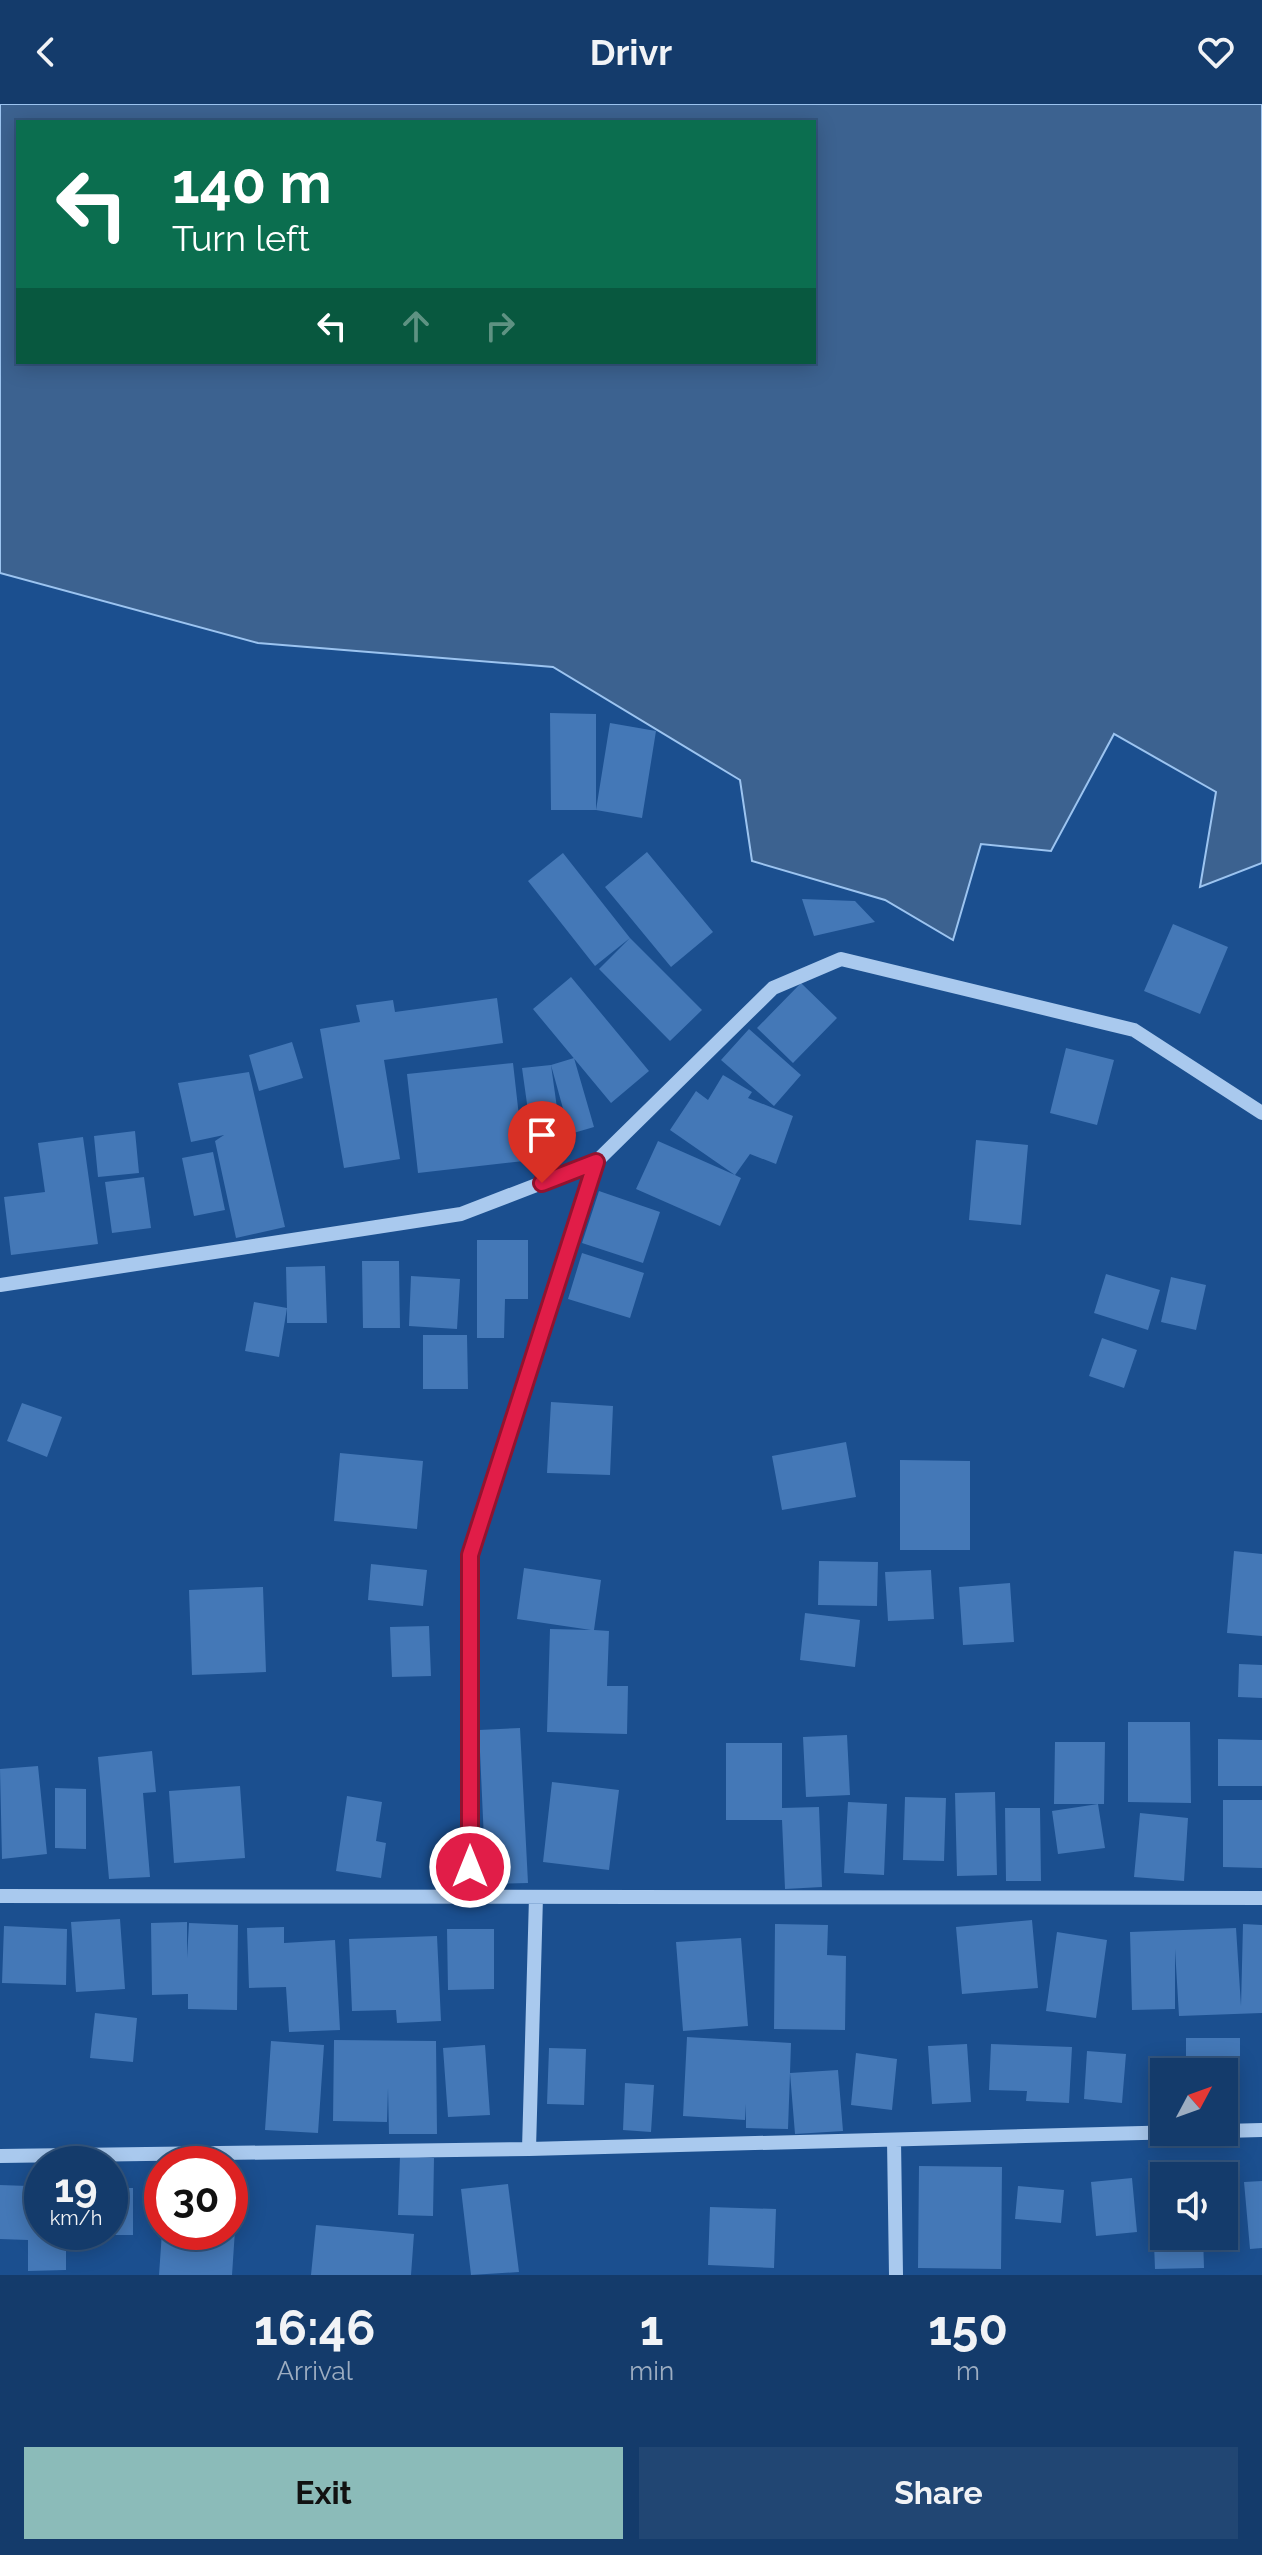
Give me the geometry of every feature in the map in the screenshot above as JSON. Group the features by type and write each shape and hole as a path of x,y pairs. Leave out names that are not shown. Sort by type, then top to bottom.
{"street":[{"path":"0,1285 461,1214 596,1162 773,988 841,959 1134,1030 1262,1113"},
{"path":"470,1898 470,1555 596,1162"},
{"path":"0,1896 1262,1898"},
{"path":"529,2149 536,1897"},
{"path":"1238,2131 1262,2130"},
{"path":"0,2156 529,2149 1150,2133"},
{"path":"894,2140 896,2275"}],"water":[{"path":"0,104 1262,104 1262,863 1200,887 1216,792 1114,734 1051,851 981,844 953,940 885,900 752,861 740,780 553,667 258,643 0,573"}],"building":[{"path":"550,713 596,714 596,810 551,810"},
{"path":"610,723 656,731 642,818 596,810"},
{"path":"647,852 713,932 671,967 605,887"},
{"path":"563,853 630,938 595,966 528,881"},
{"path":"802,899 855,901 875,922 814,936"},
{"path":"1173,924 1228,947 1200,1014 1144,991"},
{"path":"630,938 702,1010 670,1041 599,969"},
{"path":"571,977 649,1071 611,1103 533,1009"},
{"path":"801,983 837,1018 793,1063 757,1028"},
{"path":"497,998 503,1043 384,1060 400,1159 344,1168 320,1029 360,1022 356,1005 393,1000 395,1012"},
{"path":"749,1029 801,1075 774,1106 721,1060"},
{"path":"292,1042 303,1078 259,1091 249,1055"},
{"path":"1066,1048 1114,1060 1097,1125 1050,1113"},
{"path":"574,1058 594,1127 570,1134 551,1065"},
{"path":"513,1063 524,1161 418,1173 407,1074"},
{"path":"551,1065 564,1158 535,1161 522,1068"},
{"path":"249,1072 285,1227 236,1238 215,1141 224,1135 191,1142 178,1083"},
{"path":"723,1075 752,1092 748,1098 793,1116 776,1164 750,1154 735,1175 670,1130 696,1091 708,1100"},
{"path":"135,1131 139,1173 98,1177 94,1136"},
{"path":"83,1137 98,1244 11,1255 4,1197 45,1192 38,1143"},
{"path":"976,1140 1028,1145 1021,1225 969,1220"},
{"path":"658,1141 741,1178 720,1226 636,1189"},
{"path":"213,1152 225,1210 194,1216 182,1158"},
{"path":"144,1177 151,1228 112,1233 105,1182"},
{"path":"599,1191 660,1212 643,1263 582,1243"},
{"path":"477,1240 528,1240 528,1299 505,1299 504,1338 477,1338"},
{"path":"582,1253 644,1273 630,1318 568,1299"},
{"path":"362,1261 399,1261 400,1328 363,1328"},
{"path":"325,1266 327,1323 287,1323 286,1267"},
{"path":"1106,1274 1160,1290 1148,1330 1094,1313"},
{"path":"411,1276 460,1279 457,1329 409,1326"},
{"path":"1171,1277 1206,1285 1196,1330 1161,1322"},
{"path":"254,1302 287,1308 279,1357 245,1351"},
{"path":"423,1335 467,1335 468,1389 423,1389"},
{"path":"1102,1338 1137,1350 1124,1388 1089,1376"},
{"path":"551,1402 613,1406 610,1475 547,1473"},
{"path":"22,1403 62,1417 47,1457 7,1441"},
{"path":"846,1442 856,1497 782,1510 772,1456"},
{"path":"340,1453 423,1461 417,1529 334,1521"},
{"path":"900,1460 970,1461 970,1550 900,1550"},
{"path":"1234,1551 1262,1554 1262,1636 1227,1633"},
{"path":"819,1561 878,1562 877,1606 818,1605"},
{"path":"371,1564 427,1570 423,1606 368,1600"},
{"path":"524,1568 601,1580 594,1630 609,1631 607,1686 628,1686 627,1734 547,1732 550,1629 591,1630 517,1619"},
{"path":"931,1570 934,1619 888,1621 885,1572"},
{"path":"1010,1583 1014,1642 963,1645 959,1587"},
{"path":"263,1587 266,1672 192,1675 189,1590"},
{"path":"805,1613 860,1620 855,1667 800,1660"},
{"path":"429,1626 431,1676 392,1677 390,1627"},
{"path":"1239,1664 1262,1665 1262,1698 1238,1697"},
{"path":"1128,1722 1190,1722 1191,1803 1128,1802"},
{"path":"520,1728 528,1883 486,1884 479,1730"},
{"path":"847,1735 850,1795 806,1797 803,1737"},
{"path":"1218,1739 1262,1740 1262,1786 1218,1786"},
{"path":"1055,1742 1105,1742 1104,1804 1054,1804"},
{"path":"726,1743 782,1743 782,1808 819,1807 822,1887 785,1889 782,1820 726,1820"},
{"path":"152,1751 156,1792 143,1793 150,1877 109,1879 98,1757"},
{"path":"38,1766 47,1854 2,1859 0,1769"},
{"path":"552,1782 619,1790 609,1870 543,1862"},
{"path":"240,1786 245,1858 174,1863 169,1791"},
{"path":"55,1788 86,1789 86,1849 55,1848"},
{"path":"995,1792 997,1875 957,1876 955,1793"},
{"path":"347,1796 382,1802 376,1841 386,1843 381,1878 336,1871"},
{"path":"905,1797 946,1798 944,1861 903,1860"},
{"path":"1223,1800 1262,1800 1262,1868 1223,1867"},
{"path":"848,1802 887,1804 884,1875 844,1873"},
{"path":"1098,1804 1105,1848 1058,1854 1052,1811"},
{"path":"1005,1808 1040,1808 1041,1881 1006,1881"},
{"path":"1140,1813 1188,1818 1184,1881 1134,1877"},
{"path":"120,1919 125,1989 76,1992 71,1922"},
{"path":"1032,1920 1038,1988 962,1994 956,1927"},
{"path":"187,1922 187,1958 189,1923 238,1925 237,2010 188,2009 188,1994 152,1995 151,1923"},
{"path":"775,1924 828,1925 827,1955 846,1956 845,2030 774,2029"},
{"path":"1243,1924 1262,1925 1262,2013 1179,2016 1175,1949 1175,2009 1132,2010 1130,1932 1236,1928 1241,2006"},
{"path":"4,1926 67,1929 66,1985 2,1983"},
{"path":"284,1927 284,1943 335,1940 340,2030 289,2032 286,1987 249,1988 247,1928"},
{"path":"447,1929 494,1929 494,1989 448,1990"},
{"path":"1057,1932 1107,1940 1096,2018 1046,2011"},
{"path":"437,1936 441,2021 397,2023 396,2010 352,2011 349,1939"},
{"path":"741,1938 748,2026 683,2031 676,1942"},
{"path":"95,2013 137,2018 133,2062 90,2058"},
{"path":"687,2037 791,2043 788,2129 746,2128 746,2104 745,2120 683,2116"},
{"path":"1186,2038 1240,2038 1240,2079 1238,2058 1186,2058"},
{"path":"334,2040 436,2041 437,2134 389,2134 388,2088 387,2122 333,2121"},
{"path":"271,2041 324,2045 318,2133 265,2130"},
{"path":"967,2044 971,2102 932,2104 928,2046"},
{"path":"991,2044 1072,2047 1069,2103 1026,2101 1027,2091 989,2090"},
{"path":"485,2045 490,2115 448,2117 443,2048"},
{"path":"549,2048 586,2049 584,2105 547,2104"},
{"path":"1087,2051 1126,2054 1122,2103 1084,2099"},
{"path":"856,2053 897,2059 892,2110 851,2105"},
{"path":"838,2070 843,2131 795,2134 790,2073"},
{"path":"625,2083 654,2085 651,2132 623,2130"},
{"path":"400,2156 434,2158 433,2216 398,2215"},
{"path":"919,2166 1002,2167 1001,2269 918,2268"},
{"path":"1132,2178 1137,2232 1096,2236 1091,2182"},
{"path":"1262,2181 1262,2248 1250,2249 1244,2182"},
{"path":"508,2184 519,2272 471,2275 461,2189"},
{"path":"0,2185 24,2186 24,2240 0,2239"},
{"path":"1018,2186 1064,2190 1061,2223 1015,2219"},
{"path":"128,2188 133,2188 133,2235 128,2235"},
{"path":"710,2207 776,2209 774,2268 708,2265"},
{"path":"316,2225 414,2234 411,2275 311,2275"},
{"path":"28,2250 66,2250 66,2270 28,2271"},
{"path":"161,2250 234,2250 232,2275 159,2275"},
{"path":"1154,2250 1203,2250 1204,2268 1155,2269"}],"route":[{"path":"470,1867 470,1555 596,1162 542,1183"}]}
